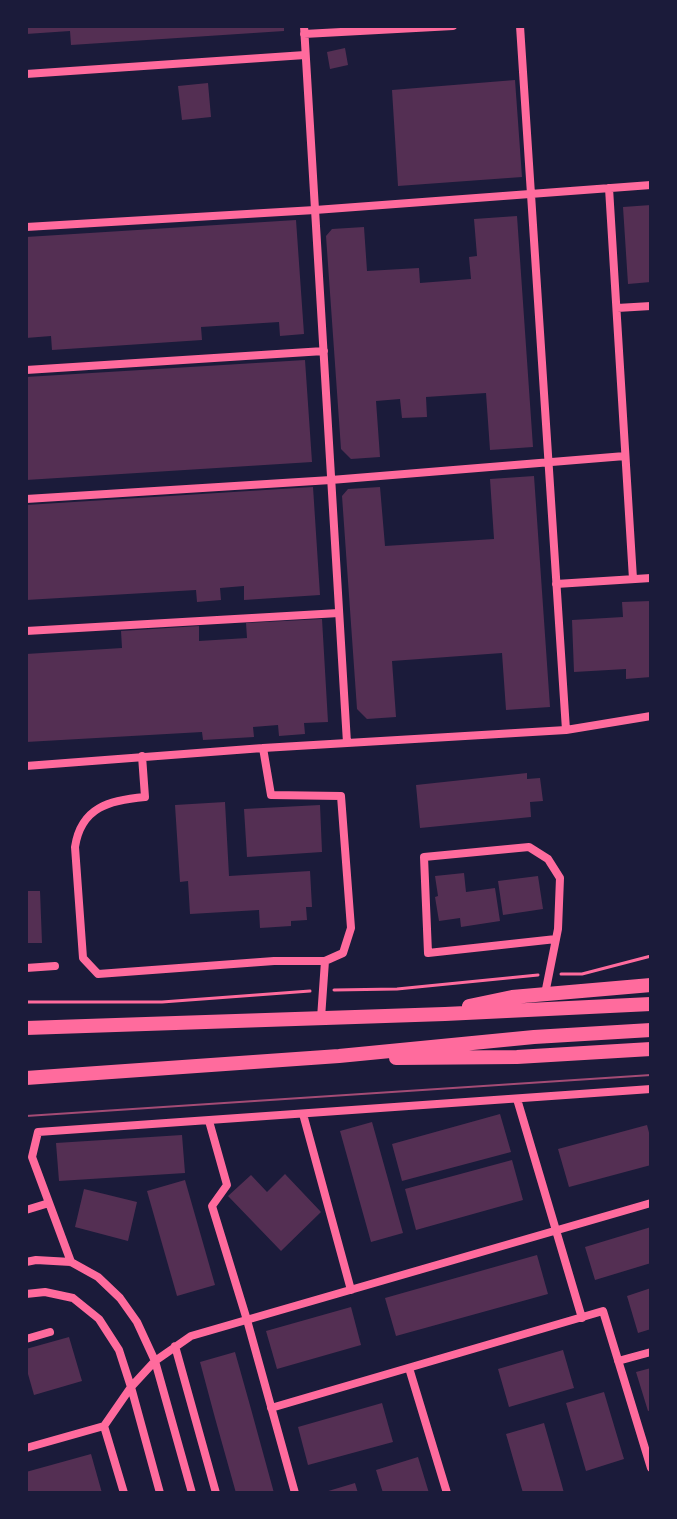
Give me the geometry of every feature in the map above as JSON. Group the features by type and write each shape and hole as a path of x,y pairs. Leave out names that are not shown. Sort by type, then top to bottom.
{"highway":[{"path":"445,1014 512,997 651,985"},
{"path":"26,1028 651,1004"},
{"path":"26,1078 651,1030"},
{"path":"339,1056 517,1057 651,1049"}],"street":[{"path":"347,743 304,30 453,26"},
{"path":"520,26 566,730"},
{"path":"26,74 305,55"},
{"path":"26,227 315,210 651,185"},
{"path":"609,188 633,579"},
{"path":"617,308 651,306"},
{"path":"26,370 324,351"},
{"path":"26,499 331,480 625,456"},
{"path":"556,584 651,578"},
{"path":"26,631 339,613"},
{"path":"26,766 566,730 651,716"},
{"path":"142,756 145,797 122,799 99,807 87,817 77,832 75,847 83,958 98,974 274,961 325,961 343,953 351,928 341,796 271,795 263,748"},
{"path":"545,994 548,974 556,939 558,929 560,878 548,859 529,847 424,857 428,953 556,939"},
{"path":"321,1018 325,961"},
{"path":"26,968 55,966"},
{"path":"71,1262 32,1157 38,1132 651,1089"},
{"path":"517,1099 582,1318"},
{"path":"303,1114 351,1290"},
{"path":"209,1121 227,1185 212,1206 295,1493"},
{"path":"26,1210 49,1203"},
{"path":"26,1448 104,1426 131,1387 155,1361 191,1336 651,1203"},
{"path":"26,1262 71,1262 98,1277 120,1298 137,1322 155,1361 192,1493"},
{"path":"26,1294 45,1292 73,1298 99,1319 119,1350 160,1493"},
{"path":"271,1408 603,1311 651,1468"},
{"path":"26,1339 50,1332"},
{"path":"175,1346 216,1493"},
{"path":"618,1361 651,1352"},
{"path":"409,1368 447,1493"},
{"path":"104,1426 124,1493"}],"path":[{"path":"26,1002 162,1002 323,990 397,989 548,974 582,974 651,956"}],"building":[{"path":"26,26 284,26 284,31 71,45 70,31 26,34"},
{"path":"345,48 348,65 330,69 327,52"},
{"path":"515,80 522,177 398,186 392,90"},
{"path":"208,83 211,117 182,120 178,86"},
{"path":"651,205 651,282 628,284 623,207"},
{"path":"517,216 533,447 490,450 486,393 426,397 427,417 402,418 400,399 376,401 380,457 351,459 341,449 326,236 332,229 364,227 367,271 419,268 420,283 471,279 469,257 477,256 474,219"},
{"path":"296,220 304,334 280,336 279,322 201,327 202,340 52,350 51,336 26,338 26,237"},
{"path":"305,360 312,462 26,480 26,377"},
{"path":"534,476 550,707 506,710 502,653 392,661 396,717 367,719 357,709 342,496 348,489 380,487 385,546 494,539 490,479"},
{"path":"313,487 320,595 244,600 244,586 220,588 221,600 197,602 196,590 26,600 26,505"},
{"path":"651,601 651,677 626,679 626,669 574,672 572,620 623,617 622,602"},
{"path":"322,619 328,722 304,723 305,734 279,736 278,725 253,727 254,737 203,740 202,732 26,742 26,654 122,648 121,631 199,626 199,641 247,638 246,623"},
{"path":"527,773 527,779 540,778 543,801 530,802 531,817 420,828 416,785"},
{"path":"225,802 229,876 310,871 312,907 306,907 307,920 291,921 291,926 260,928 259,910 190,914 188,881 180,882 175,805"},
{"path":"320,805 322,852 247,857 244,809"},
{"path":"464,873 466,892 495,888 500,921 461,927 460,918 439,921 435,876"},
{"path":"538,876 543,909 503,915 498,881"},
{"path":"26,891 40,891 42,943 26,943"},
{"path":"500,1114 511,1152 402,1181 392,1144"},
{"path":"372,1122 403,1233 371,1242 340,1131"},
{"path":"647,1125 651,1140 651,1165 569,1187 558,1149"},
{"path":"182,1135 185,1173 59,1181 56,1143"},
{"path":"512,1160 523,1200 416,1230 405,1189"},
{"path":"285,1174 321,1212 281,1251 228,1196 251,1175 267,1192"},
{"path":"185,1180 215,1285 177,1296 147,1191"},
{"path":"84,1189 137,1202 128,1241 75,1227"},
{"path":"651,1227 651,1263 595,1280 585,1247"},
{"path":"537,1255 548,1294 396,1336 385,1298"},
{"path":"651,1288 651,1329 638,1333 627,1296"},
{"path":"351,1307 361,1345 277,1369 266,1331"},
{"path":"69,1337 82,1381 34,1395 26,1367 26,1349"},
{"path":"563,1350 574,1388 509,1407 498,1369"},
{"path":"235,1352 274,1493 236,1493 215,1418 200,1362"},
{"path":"651,1368 651,1410 648,1411 636,1372"},
{"path":"604,1392 624,1459 586,1471 566,1403"},
{"path":"382,1403 393,1442 308,1465 298,1427"},
{"path":"544,1423 564,1493 523,1493 506,1434"},
{"path":"91,1454 102,1493 26,1493 26,1472"},
{"path":"418,1457 429,1493 383,1493 376,1470"},
{"path":"355,1483 358,1493 325,1493 325,1492"}],"tram line":[{"path":"26,1116 651,1075"}]}
